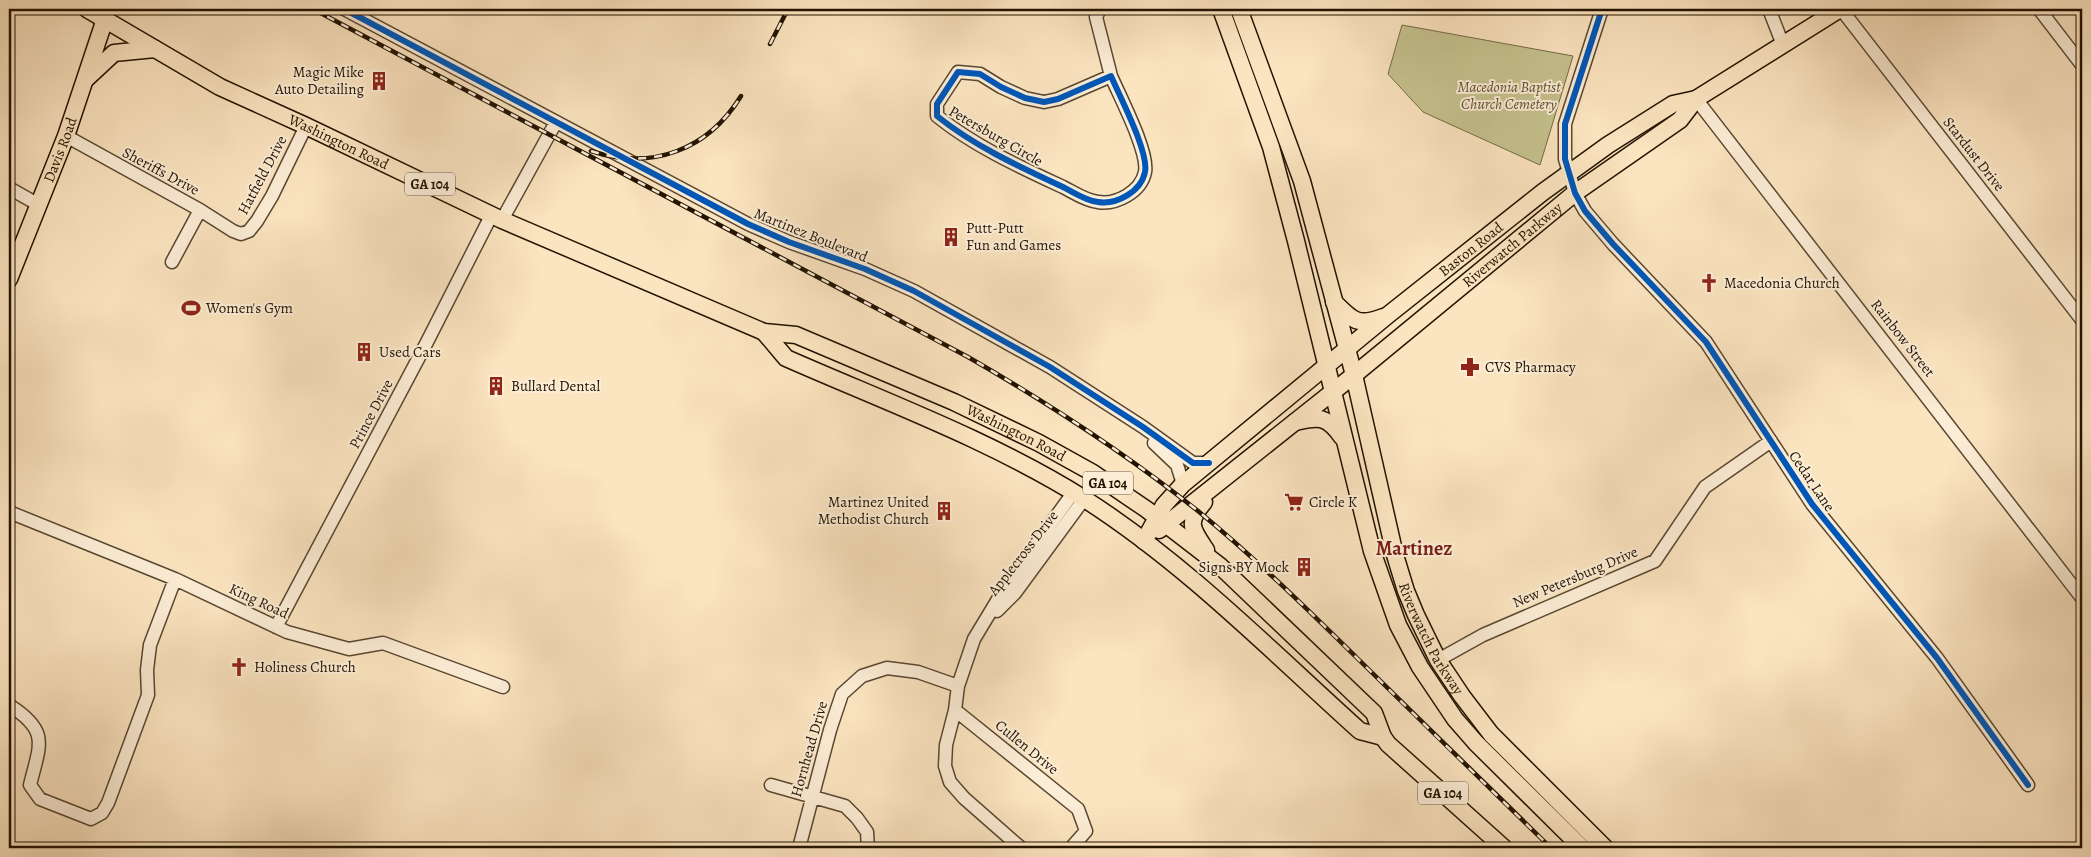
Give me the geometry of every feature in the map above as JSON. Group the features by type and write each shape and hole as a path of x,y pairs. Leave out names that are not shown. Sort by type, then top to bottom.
{"main road":[{"name":"Washington Road","path":"86,9 220,86 497,217 764,332 796,335 997,421 1067,458 1121,492 1162,521 1214,562 1261,604 1374,713 1383,737 1388,744 1504,848"},
{"name":"Riverwatch Parkway","path":"1221,9 1271,147 1376,568 1398,625 1436,694 1476,743 1582,848"},
{"name":"Riverwatch Parkway","path":"1239,9 1302,181 1354,375 1397,562 1406,591 1438,660 1491,734 1605,848"},
{"name":"Baston Road","path":"1144,541 1162,521 1164,505 1183,484 1388,315 1543,192 1608,146 1673,104 1696,99 1840,9"},
{"name":"Davis Road","path":"9,279 66,136 105,19"},
{"path":"84,80 114,53 155,49"},
{"name":"Riverwatch Parkway","path":"1162,521 1211,490 1575,193 1680,120 1696,99"},
{"path":"1333,300 1355,321 1364,323 1388,315"},
{"name":"Washington Road","path":"764,332 786,358 987,446 1079,496 1144,541 1209,592 1360,731 1383,737"},
{"path":"1293,422 1311,418 1321,419 1333,425 1344,440"},
{"path":"1121,492 1154,500 1183,484"},
{"path":"1211,490 1194,516 1192,526 1214,562"},
{"path":"1376,568 1397,562"}],"street":[{"name":"Martinez Boulevard","path":"344,9 769,234 865,269 914,292 1050,367 1193,463 1209,462"},
{"name":"Petersburg Circle","path":"1100,9 1096,18 1111,76 1144,154 1145,172 1136,189 1121,199 1098,202 1083,197 1015,164 954,129 937,116 937,104 958,72 980,74 1000,87 1025,98 1044,102 1058,99 1111,76"},
{"name":"Cedar Lane","path":"1602,9 1565,124 1565,159 1575,193 1585,210 1613,244 1706,342 1817,511 1937,658 2028,785"},
{"path":"1769,9 1784,44"},
{"name":"Stardust Drive","path":"1840,9 2082,320"},
{"path":"2038,9 2082,65"},
{"name":"Rainbow Street","path":"1696,99 2082,598"},
{"name":"Prince Drive","path":"276,627 427,342 497,217 556,122"},
{"name":"Hatfield Drive","path":"241,234 249,231 257,221 272,196 306,126"},
{"name":"Sheriffs Drive","path":"66,136 200,210 232,231 241,234"},
{"path":"9,188 39,205"},
{"path":"172,262 200,210"},
{"name":"Martinez Boulevard","path":"1131,420 1177,465 1183,484"},
{"name":"New Petersburg Drive","path":"1438,660 1483,635 1655,560 1705,487 1771,441"},
{"name":"Applecross Drive","path":"1021,848 964,798 950,782 945,766 946,746 955,710 958,686 974,639 1006,586 1079,496"},
{"name":"King Road","path":"9,512 175,580 276,627 349,649 383,643 503,687"},
{"path":"9,705 20,712 38,731 40,752 30,785 40,799 91,819 102,813 108,803 148,695 147,670 150,645 175,580"},
{"name":"Hornhead Drive","path":"799,848 830,730 842,694 862,676 887,668 918,672 958,686"},
{"name":"Cullen Drive","path":"955,710 1078,809 1086,831 1071,848"},
{"path":"771,785 845,806 867,832 868,848"}],"green space":[{"name":"Macedonia Baptist Church Cemetery","path":"1402,25 1573,56 1540,165 1423,112 1388,74"}],"railway":[{"path":"313,9 968,357 1086,430 1143,469 1198,511 1239,546 1318,619 1551,848"},
{"path":"770,44 788,9"},
{"path":"591,151 614,157 636,158 657,157 676,151 695,142 712,130 728,115 741,96"}],"cycle path":[{"path":"344,9 748,224 789,242 865,269 914,291 1050,367 1143,427 1193,463 1209,463"},
{"path":"1602,9 1565,124 1565,159 1575,193 1585,211 1613,244 1706,342 1812,504 1937,658 2028,785"},
{"path":"958,72 980,74 1001,87 1025,98 1044,102 1058,99 1111,76 1133,124 1143,152 1145,163 1143,179 1127,196 1112,201 1093,201 1014,164 966,137 937,116 937,104 958,72"}],"place":[{"name":"Magic Mike Auto Detailing","path":"379,81"},
{"name":"Putt-Putt Fun and Games","path":"951,237"},
{"name":"Macedonia Church","path":"1709,283"},
{"name":"Women's Gym","path":"191,308"},
{"name":"Used Cars","path":"364,352"},
{"name":"CVS Pharmacy","path":"1470,367"},
{"name":"Bullard Dental","path":"496,386"},
{"name":"Circle K","path":"1294,502"},
{"name":"Martinez United Methodist Church","path":"944,511"},
{"name":"Signs BY Mock","path":"1304,567"},
{"name":"Holiness Church","path":"239,667"}],"district":[{"name":"Martinez","path":"1414,548"}]}
